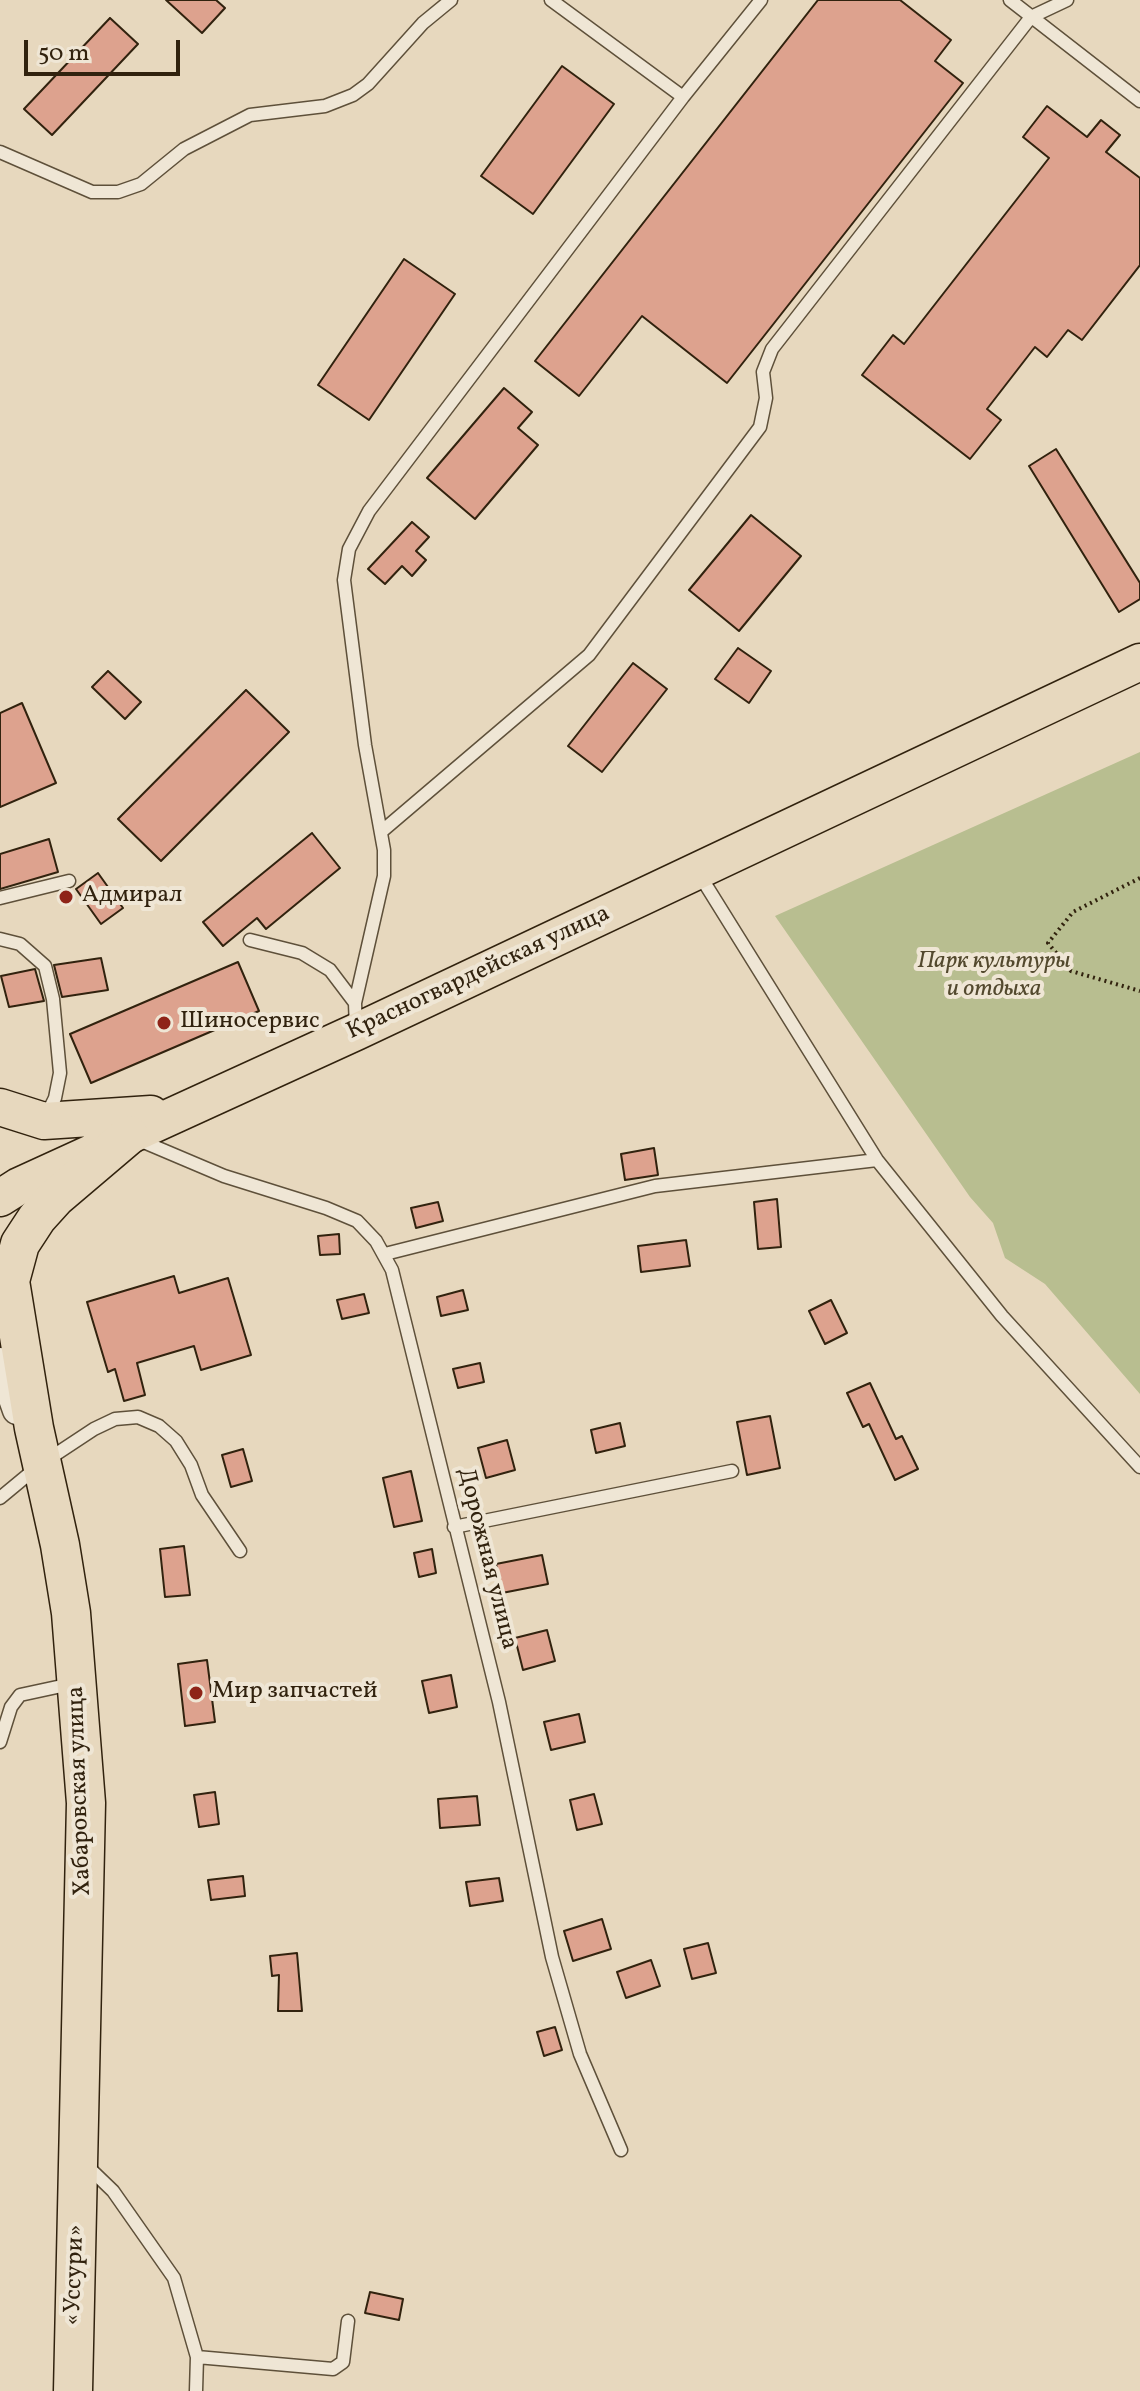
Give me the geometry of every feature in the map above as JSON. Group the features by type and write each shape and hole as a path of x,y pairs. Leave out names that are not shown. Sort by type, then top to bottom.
{"highway":[{"path":"37,1446 12,1310 13,1264 20,1244 47,1208 129,1135"},
{"path":"0,1310 37,1446"},
{"name":"Хабаровская улица","path":"37,1446 60,1545 78,1682 86,1803 80,2159"},
{"name":"«Уссури»","path":"73,2391 80,2159"}],"main road":[{"name":"Красногвардейская улица","path":"0,1198 195,1105 355,1018 698,871 1140,662"},
{"path":"0,1107 44,1121 134,1117 195,1105"}],"street":[{"path":"0,1362 28,1440 37,1446"}],"lane":[{"path":"0,152 92,192 118,192 141,184 184,149 250,115 325,106 353,95 368,84 423,23 451,0"},
{"path":"551,0 683,97"},
{"path":"355,1018 384,876 381,832 365,745 344,580 349,549 369,511 683,97 761,0"},
{"path":"1010,0 1140,101"},
{"path":"381,832 589,655 674,547 760,427 766,398 763,372 772,349 1031,17 1067,0"},
{"path":"698,871 877,1160 1002,1316 1140,1467"},
{"path":"0,898 69,881"},
{"path":"0,939 20,944 45,966 53,999 60,1073 55,1098 44,1121"},
{"path":"250,940 302,953 330,970 355,1018"},
{"name":"Дорожная улица","path":"129,1135 224,1176 357,1221 385,1254 392,1270 499,1702 559,1981 580,2054 621,2150"},
{"path":"385,1254 655,1186 877,1160"},
{"path":"0,1498 37,1446 115,1419 138,1417 159,1426 176,1441 191,1465 202,1495 240,1551"},
{"path":"454,1527 732,1471"},
{"path":"0,1742 11,1707 20,1695 78,1682"},
{"path":"80,2159 113,2191 174,2278 197,2357 196,2391"},
{"path":"197,2357 333,2369 343,2362 348,2321"}],"path":[{"path":"1140,878 1073,912 1048,943 1071,971 1140,991"}],"green space":[{"name":"Парк культуры и отдыха","path":"1140,752 1140,1394 1045,1284 1005,1258 993,1223 970,1197 775,916"}],"building":[{"path":"166,0 216,0 225,8 202,33"},
{"path":"818,0 900,0 951,40 935,61 963,83 727,383 642,316 579,396 535,361"},
{"path":"110,18 138,44 52,135 24,109"},
{"path":"562,66 614,104 533,214 481,176"},
{"path":"1047,106 1087,137 1101,120 1120,135 1106,152 1140,178 1140,265 1082,340 1068,330 1047,357 1035,347 987,409 1001,420 970,459 862,375 893,335 904,344 1049,158 1023,137"},
{"path":"404,259 455,294 369,420 318,385"},
{"path":"504,388 532,412 518,428 538,445 475,519 427,478"},
{"path":"1056,449 1140,583 1140,599 1119,612 1029,466"},
{"path":"751,515 801,556 739,631 689,590"},
{"path":"412,522 429,537 416,551 426,560 412,576 402,566 385,584 368,569"},
{"path":"738,648 771,671 749,703 715,679"},
{"path":"633,663 667,689 602,772 568,746"},
{"path":"108,671 141,702 125,719 92,687"},
{"path":"246,690 289,732 161,861 118,819"},
{"path":"22,703 56,783 0,807 0,713"},
{"path":"312,833 340,868 266,929 257,918 223,946 203,922"},
{"path":"49,839 58,872 0,889 0,854"},
{"path":"98,873 123,908 101,924 76,889"},
{"path":"101,958 108,990 62,997 54,965"},
{"name":"Шиносервис","path":"238,962 259,1011 91,1083 70,1034"},
{"path":"35,969 44,1001 9,1007 1,976"},
{"path":"654,1148 658,1175 625,1180 621,1154"},
{"path":"777,1199 781,1247 758,1249 754,1202"},
{"path":"438,1202 443,1221 416,1228 411,1208"},
{"path":"339,1234 340,1254 320,1255 318,1236"},
{"path":"686,1240 690,1266 641,1272 638,1246"},
{"path":"174,1276 179,1293 228,1278 251,1355 201,1370 194,1346 137,1363 145,1395 124,1401 115,1369 108,1372 87,1302"},
{"path":"463,1290 468,1310 441,1316 437,1297"},
{"path":"364,1294 369,1313 342,1319 337,1300"},
{"path":"831,1300 847,1333 825,1344 809,1311"},
{"path":"480,1363 484,1382 458,1388 453,1369"},
{"path":"870,1383 896,1439 902,1436 918,1469 895,1480 869,1424 863,1427 847,1393"},
{"path":"770,1416 780,1468 747,1475 737,1422"},
{"path":"620,1423 625,1446 596,1453 591,1430"},
{"path":"507,1440 515,1470 486,1478 478,1448"},
{"path":"243,1449 252,1481 231,1487 222,1455"},
{"path":"411,1471 422,1521 394,1527 383,1478"},
{"path":"184,1546 190,1595 165,1597 160,1549"},
{"path":"432,1549 436,1573 419,1577 414,1553"},
{"path":"542,1555 548,1584 502,1593 496,1564"},
{"path":"547,1630 555,1661 523,1670 515,1638"},
{"name":"Мир запчастей","path":"207,1660 215,1722 185,1726 178,1664"},
{"path":"451,1675 457,1707 429,1713 422,1681"},
{"path":"579,1714 585,1742 551,1750 544,1722"},
{"path":"215,1792 219,1824 199,1827 194,1795"},
{"path":"594,1794 602,1824 577,1830 570,1800"},
{"path":"477,1796 480,1825 440,1828 438,1799"},
{"path":"243,1876 245,1896 211,1900 208,1880"},
{"path":"499,1878 503,1901 470,1906 466,1882"},
{"path":"602,1919 611,1949 573,1961 564,1931"},
{"path":"708,1943 716,1973 692,1979 684,1949"},
{"path":"297,1953 302,2011 278,2011 279,1975 272,1976 270,1956"},
{"path":"651,1960 660,1986 626,1998 617,1972"},
{"path":"555,2027 562,2050 544,2056 537,2032"},
{"path":"370,2292 403,2299 399,2320 365,2313"}],"place":[{"name":"Адмирал","path":"66,897"},
{"name":"Шиносервис","path":"164,1023"},
{"name":"Мир запчастей","path":"196,1693"}]}
